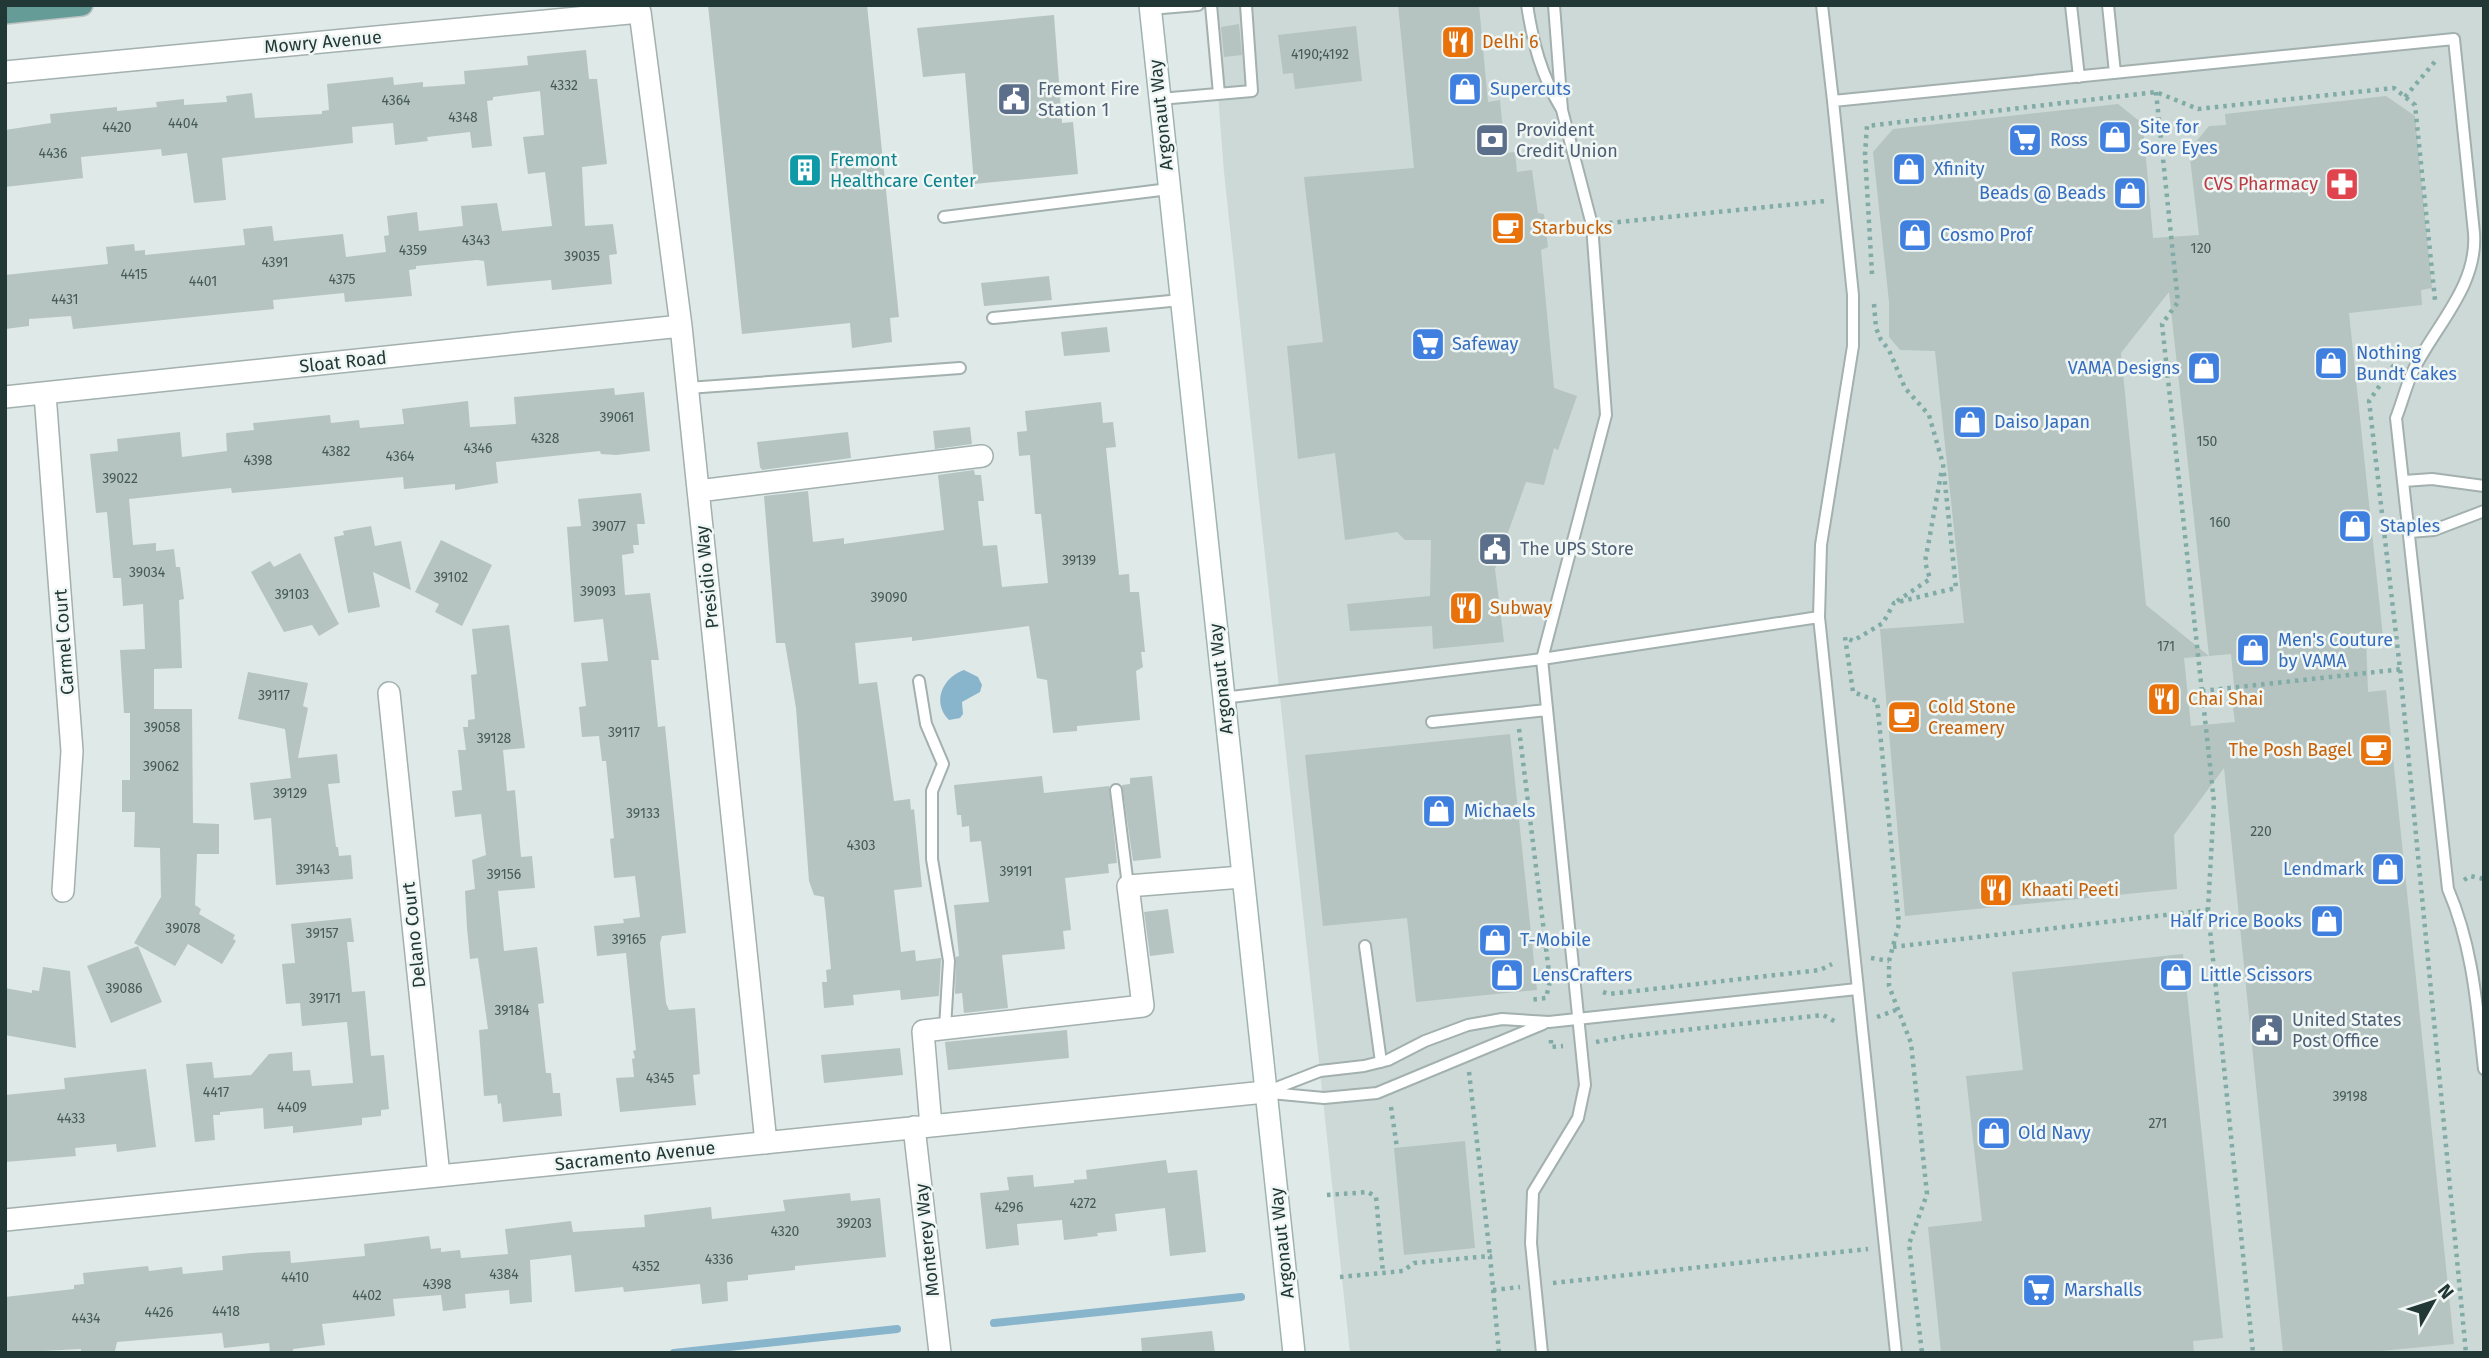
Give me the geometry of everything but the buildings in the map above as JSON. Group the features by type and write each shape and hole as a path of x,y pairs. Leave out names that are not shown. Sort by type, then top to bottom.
{"main road":[{"path":"5,13 82,5"}],"street":[{"name":"Argonaut Way","path":"1150,7 1294,1353"},
{"name":"Mowry Avenue","path":"5,72 640,12"},
{"name":"Presidio Way","path":"640,12 688,388 766,1143"},
{"name":"Sloat Road","path":"5,397 681,326"},
{"name":"Carmel Court","path":"45,394 72,751 62,891"},
{"path":"698,491 982,456"},
{"name":"Delano Court","path":"389,693 439,1176"},
{"path":"945,1028 1143,1006 1128,886 1242,877"},
{"name":"Monterey Way","path":"940,1353 922,1127 923,1031 945,1028"},
{"name":"Sacramento Avenue","path":"5,1220 1265,1092"}],"lane":[{"path":"1150,7 1198,5"},
{"path":"1211,5 1219,94"},
{"path":"1160,99 1252,91 1246,5"},
{"path":"1527,5 1542,70 1562,110"},
{"path":"1542,1353 1530,1212 1533,1192 1578,1118 1585,1085 1542,659 1606,415 1592,225 1562,110 1554,5"},
{"path":"1822,5 1853,295 1853,346 1821,545 1819,617 1896,1353"},
{"path":"2071,5 2079,77"},
{"path":"2108,5 2115,73"},
{"path":"1833,101 2454,39 2474,233 2473,261 2466,282 2413,372 2396,418 2448,889 2463,925 2476,992 2484,1069"},
{"path":"944,218 1169,188"},
{"path":"993,318 1181,300"},
{"path":"688,388 960,368"},
{"path":"2404,481 2432,480 2484,486"},
{"path":"2410,532 2434,530 2484,512"},
{"path":"1223,698 1542,659 1819,617"},
{"path":"919,681 926,724 943,764 932,791 932,859 949,961 945,1028"},
{"path":"1432,722 1547,710"},
{"path":"1116,790 1128,886"},
{"path":"1365,947 1381,1062"},
{"path":"1265,1092 1320,1071 1381,1062 1468,1025 1502,1019 1549,1022 1857,989"},
{"path":"1265,1092 1324,1098 1377,1093 1549,1022"}],"path":[{"path":"2405,97 2454,39"},
{"path":"2154,69 2178,302 2162,324 2214,802 2208,910 2253,1353"},
{"path":"1873,288 1867,196 1867,126 2156,92 2199,109 2394,88 2415,105 2435,304"},
{"path":"1549,229 1867,196"},
{"path":"1874,301 1875,328 1889,350 1905,388 1929,415 1943,464 1956,587 1894,603"},
{"path":"2399,358 2369,401 2400,669 2466,1353"},
{"path":"1922,1353 1909,1244 1927,1194 1911,1043 1889,986 1889,961 1899,924 1877,701 1853,692 1845,637 1853,641 1883,623 1894,603 1930,579 1925,562 1943,464"},
{"path":"2202,691 2424,667"},
{"path":"1517,713 1550,981 1546,998 1519,1002"},
{"path":"1893,947 2208,910"},
{"path":"1603,992 1609,994 1820,970 1832,964"},
{"path":"1608,1041 1629,1036 1824,1015 1836,1022"},
{"path":"1469,1069 1499,1353"},
{"path":"1390,1103 1397,1148"},
{"path":"1327,1195 1368,1192 1376,1196 1382,1273"},
{"path":"1493,1290 1909,1244"},
{"path":"1340,1277 1402,1271 1413,1263 1490,1256"}],"shaded area":[{"path":"1211,5 2484,5 2484,1353 1350,1353 1224,172"}],"water":[{"path":"964,670 978,677 982,685 980,692 962,702 963,714 960,718 949,720 941,706 942,691 950,678"}],"waterway":[{"path":"994,1323 1241,1297"},
{"path":"674,1353 897,1329"}],"place":[{"name":"Delhi 6","path":"1458,42"},
{"name":"Supercuts","path":"1465,89"},
{"name":"Fremont Fire Station 1","path":"1014,99"},
{"name":"Site for Sore Eyes","path":"2115,137"},
{"name":"Provident Credit Union","path":"1492,140"},
{"name":"Ross","path":"2025,140"},
{"name":"Xfinity","path":"1909,169"},
{"name":"Fremont Healthcare Center","path":"805,170"},
{"name":"CVS Pharmacy","path":"2342,184"},
{"name":"Beads @ Beads","path":"2130,193"},
{"name":"Starbucks","path":"1508,228"},
{"name":"Cosmo Prof","path":"1915,235"},
{"name":"Safeway","path":"1428,344"},
{"name":"Nothing Bundt Cakes","path":"2331,363"},
{"name":"VAMA Designs","path":"2204,368"},
{"name":"Daiso Japan","path":"1970,422"},
{"name":"Staples","path":"2355,526"},
{"name":"The UPS Store","path":"1495,549"},
{"name":"Subway","path":"1466,608"},
{"name":"Men's Couture by VAMA","path":"2253,650"},
{"name":"Chai Shai","path":"2164,699"},
{"name":"Cold Stone Creamery","path":"1904,717"},
{"name":"The Posh Bagel","path":"2376,750"},
{"name":"Michaels","path":"1439,811"},
{"name":"Lendmark","path":"2388,869"},
{"name":"Khaati Peeti","path":"1996,890"},
{"name":"Half Price Books","path":"2327,921"},
{"name":"T-Mobile","path":"1495,940"},
{"name":"LensCrafters","path":"1507,975"},
{"name":"Little Scissors","path":"2176,975"},
{"name":"United States Post Office","path":"2267,1030"},
{"name":"Old Navy","path":"1994,1133"},
{"name":"Marshalls","path":"2039,1290"}]}
